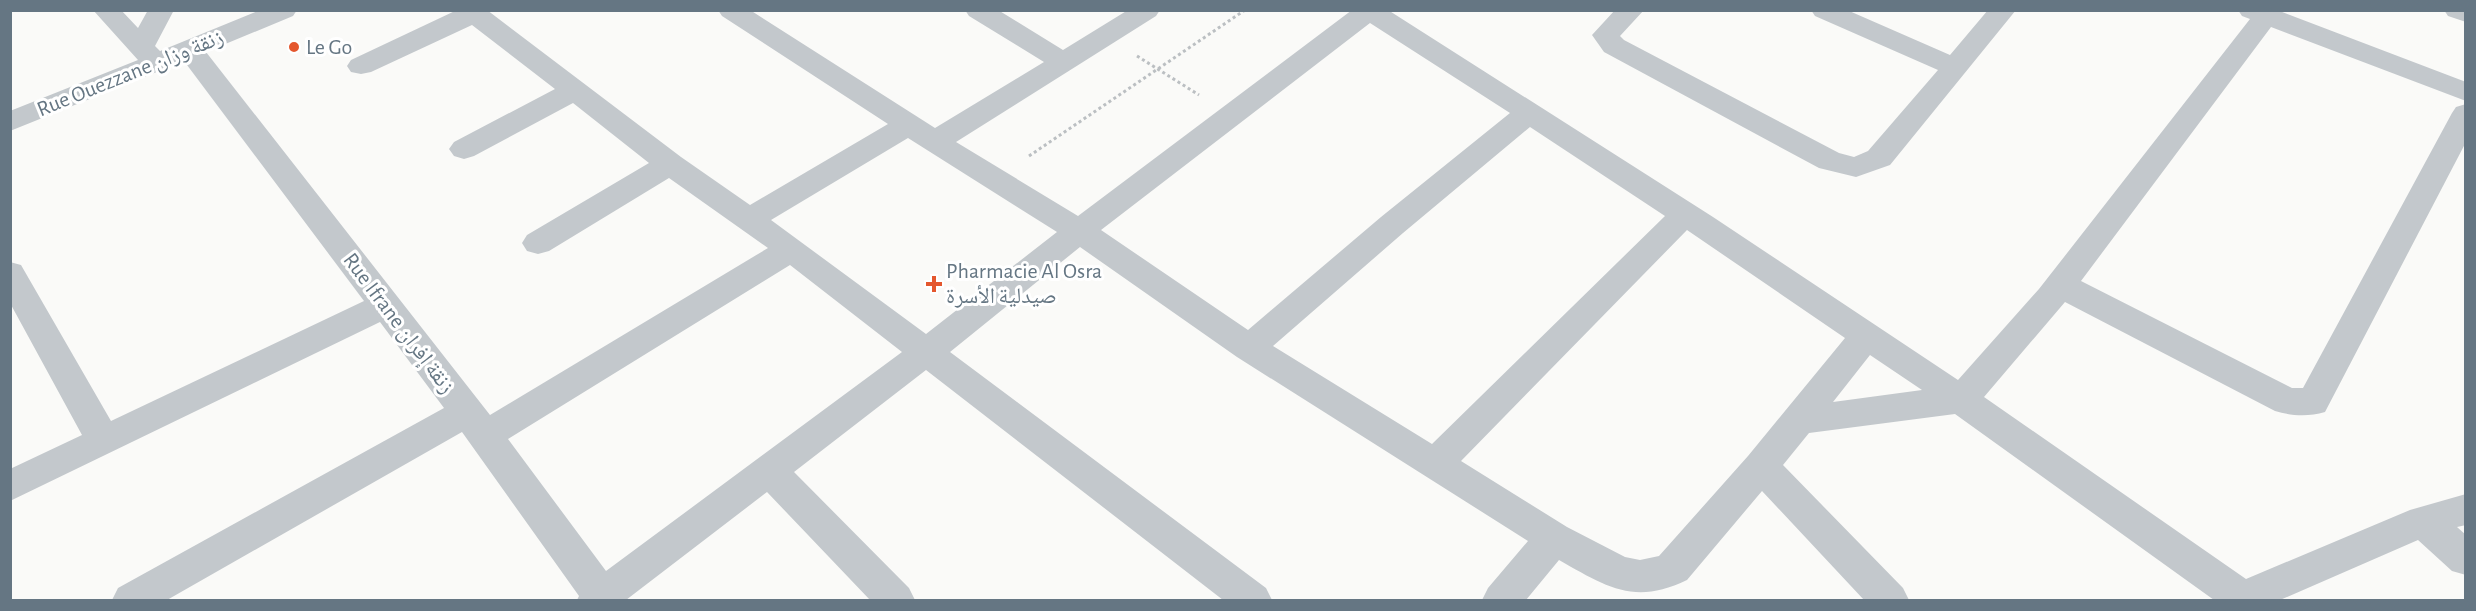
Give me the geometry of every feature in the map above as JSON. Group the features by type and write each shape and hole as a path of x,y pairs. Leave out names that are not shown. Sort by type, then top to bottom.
{"street":[{"path":"106,10 148,55"},
{"path":"148,55 161,10"},
{"name":"Rue Ouezzane زنقة وزان","path":"10,122 148,55 189,49 284,10"},
{"path":"731,10 921,134 1079,231 1249,348 1554,538 1618,573 1641,577 1659,575 1678,563 1761,466 1867,335"},
{"path":"978,10 1064,62"},
{"path":"749,219 1064,62 1147,10"},
{"path":"1631,10 1605,35 1614,46 1830,161 1856,167 1879,158 2003,10"},
{"path":"1824,10 1956,68"},
{"path":"2457,10 2466,14"},
{"path":"601,599 1369,11 1529,113 1962,399 2243,600 2423,521 2466,509"},
{"path":"361,66 472,12 670,164 791,249 1252,600"},
{"path":"1798,420 1962,399 2060,285 2259,13 2466,92"},
{"name":"Rue Ifrane زنقة إفران","path":"189,49 476,424 601,599"},
{"path":"464,149 574,91"},
{"path":"1249,348 1401,217 1529,113"},
{"path":"2060,285 2288,401 2313,402 2466,113"},
{"path":"538,243 670,164"},
{"path":"1435,464 1684,215"},
{"path":"132,600 476,424 791,249"},
{"path":"10,273 104,441"},
{"path":"10,486 385,305"},
{"path":"1761,466 1889,600"},
{"path":"770,471 895,600"},
{"path":"2423,521 2466,559"},
{"path":"1503,600 1554,538"}],"path":[{"path":"994,180 1245,10"},
{"path":"1106,36 1233,116"}],"place":[{"name":"Le Go","path":"294,47"},
{"name":"Pharmacie Al Osra صيدلية الأسرة","path":"934,284"}]}
